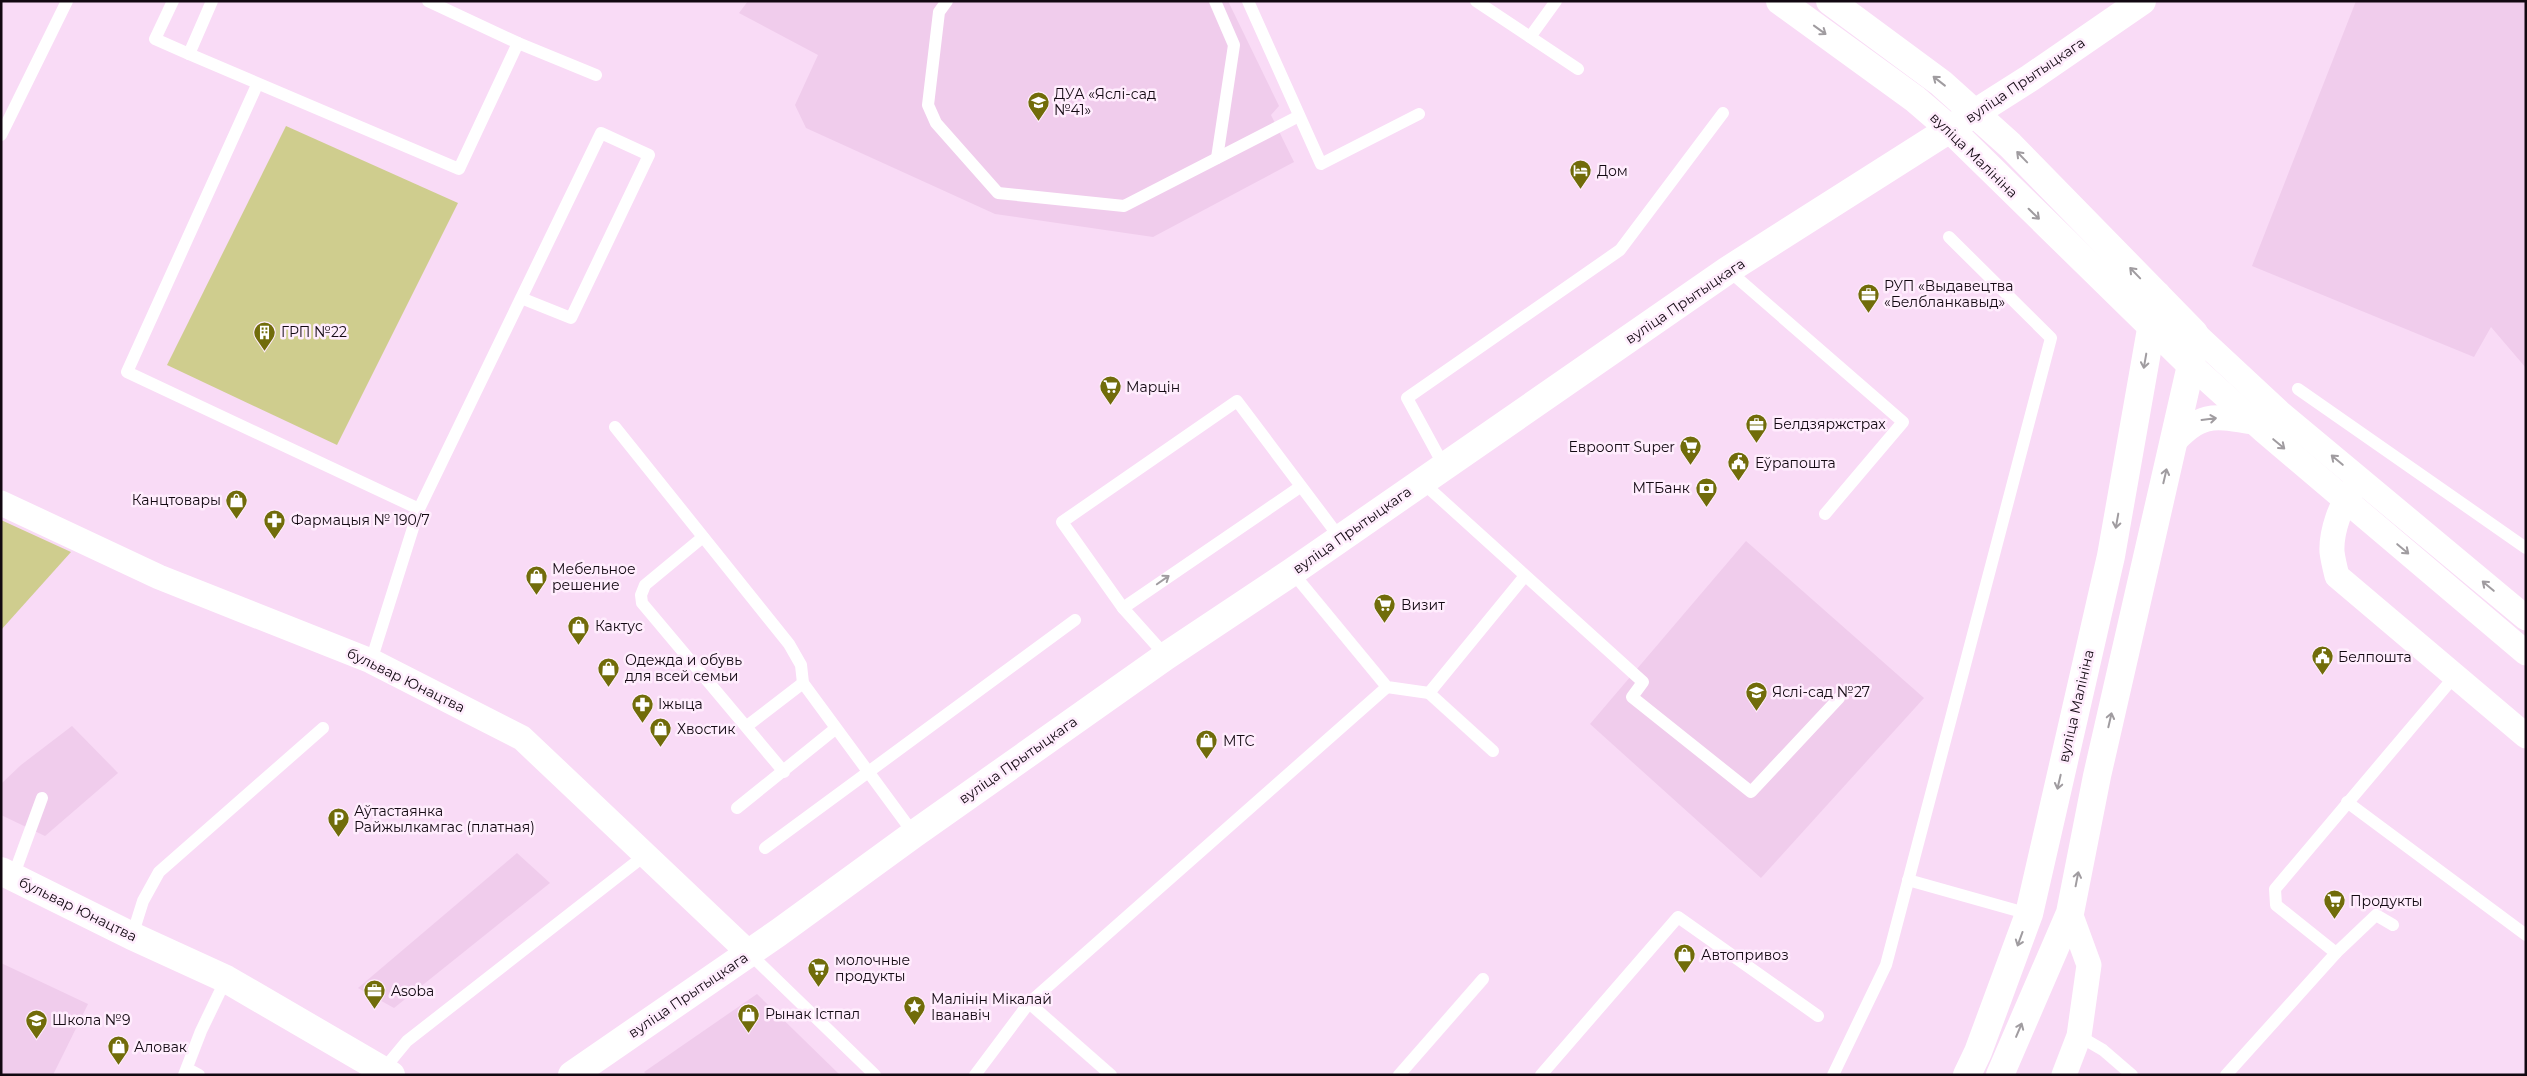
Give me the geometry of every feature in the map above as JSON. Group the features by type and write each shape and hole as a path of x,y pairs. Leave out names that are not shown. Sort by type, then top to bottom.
{"main road":[{"name":"вуліца Малініна","path":"1780,1 1915,99 1951,130 2151,328 2191,365"},
{"path":"1830,1 1941,82 1975,113 2016,151 2194,333 2191,365 2097,776 2070,913 2000,1075"},
{"name":"вуліца Прытыцкага","path":"572,1075 749,953 1166,656 1292,572 1728,270 1951,130 2142,1"},
{"name":"вуліца Малініна","path":"1967,1075 1978,1052 2029,914 2110,556 2157,296"},
{"name":"бульвар Юнацтва","path":"7,874 132,936 226,979 387,1072"}],"street":[{"path":"2194,333 2279,412 2526,618"},
{"path":"2191,365 2344,500 2526,653"},
{"path":"2173,443 2187,427 2204,418 2226,418 2254,422"},
{"path":"2360,480 2344,500 2332,551 2337,576 2526,736"},
{"name":"бульвар Юнацтва","path":"1,503 159,577 370,661 522,738 644,856 749,953"},
{"path":"2064,1075 2079,1036 2089,965 2070,913"}],"lane":[{"path":"1,135 67,1"},
{"path":"173,1 155,39 257,85 459,169 518,43"},
{"path":"189,54 212,1"},
{"path":"428,1 518,43 596,75"},
{"path":"947,1 939,12 928,105 936,123 998,193 1124,206 1300,116"},
{"path":"1215,1 1234,45 1217,158"},
{"path":"1248,1 1321,164 1419,114"},
{"path":"1476,1 1578,69"},
{"path":"1530,36 1556,1"},
{"path":"257,85 127,372 418,509"},
{"path":"1444,466 1407,398 1620,250 1723,114"},
{"path":"370,661 418,509 601,133 649,155 571,318 521,298"},
{"path":"1834,1075 1886,965 2051,338 1950,238"},
{"path":"1728,270 1903,422 1825,514"},
{"path":"2298,389 2526,548"},
{"path":"1166,656 1123,608 1062,522 1213,417 1237,401 1340,538"},
{"path":"615,427 790,644 801,665 803,684 914,834"},
{"path":"1422,482 1524,577 1643,682 1632,697 1751,792 1839,698"},
{"path":"1123,608 1300,487"},
{"path":"703,538 645,585 641,595 642,603 784,772"},
{"path":"1292,572 1316,604 1387,687 1430,693 1493,751"},
{"path":"1430,693 1524,577"},
{"path":"765,848 1075,620"},
{"path":"2336,953 2276,905 2275,888 2454,677"},
{"path":"747,726 803,684"},
{"path":"975,1075 1029,1003 1387,687"},
{"path":"132,936 143,901 159,872 323,728"},
{"path":"738,808 835,729"},
{"path":"7,874 42,798"},
{"path":"2347,802 2526,935"},
{"path":"387,1072 407,1041 644,856"},
{"path":"1908,880 2029,914"},
{"path":"2226,1075 2336,953 2376,915 2393,925"},
{"path":"1541,1075 1678,917 1818,1016"},
{"path":"749,953 875,1075"},
{"path":"190,1073 201,1031 226,979"},
{"path":"1399,1075 1483,979"},
{"path":"1029,1003 1112,1075"},
{"path":"2079,1036 2103,1050 2132,1075"}],"shaded area":[{"name":"ДУА «Яслі-сад №41»","path":"748,1 1228,1 1279,106 1271,115 1294,162 1153,237 995,214 806,128 795,105 818,55 739,13"},
{"path":"2356,1 2526,1 2526,368 2491,327 2474,357 2252,266"},
{"path":"286,126 458,203 337,445 167,365"},
{"path":"1,520 71,552 1,630"},
{"name":"Яслі-сад №27","path":"1746,541 1924,698 1761,878 1590,724"},
{"path":"72,726 118,773 45,836 1,815 1,784 21,765"},
{"path":"517,853 550,883 394,1008 358,988"},
{"name":"Школа №9","path":"1,963 88,1004 53,1075 1,1075"},
{"name":"Рынак Істпал","path":"757,994 840,1075 647,1075 644,1072"}],"place":[{"name":"ДУА «Яслі-сад №41»","path":"1038,121"},
{"name":"Дом","path":"1581,190"},
{"name":"РУП «Выдавецтва «Белбланкавыд»","path":"1868,313"},
{"name":"ГРП №22","path":"265,351"},
{"name":"Марцін","path":"1110,406"},
{"name":"Белдзяржстрах","path":"1757,443"},
{"name":"Евроопт Super","path":"1691,466"},
{"name":"Еўрапошта","path":"1739,482"},
{"name":"МТБанк","path":"1706,507"},
{"name":"Канцтовары","path":"237,519"},
{"name":"Фармацыя № 190/7","path":"275,539"},
{"name":"Мебельное решение","path":"536,596"},
{"name":"Визит","path":"1385,624"},
{"name":"Кактус","path":"579,645"},
{"name":"Белпошта","path":"2322,676"},
{"name":"Одежда и обувь для всей семьи","path":"609,687"},
{"name":"Яслі-сад №27","path":"1756,711"},
{"name":"Іжыца","path":"642,723"},
{"name":"Хвостик","path":"661,748"},
{"name":"МТС","path":"1207,760"},
{"name":"Аўтастаянка Райжылкамгас (платная)","path":"338,838"},
{"name":"Продукты","path":"2334,920"},
{"name":"Автопривоз","path":"1685,974"},
{"name":"молочные продукты","path":"819,987"},
{"name":"Asoba","path":"375,1010"},
{"name":"Малінін Мікалай Іванавіч","path":"915,1026"},
{"name":"Рынак Істпал","path":"749,1033"},
{"name":"Школа №9","path":"36,1039"},
{"name":"Аловак","path":"118,1066"}]}
